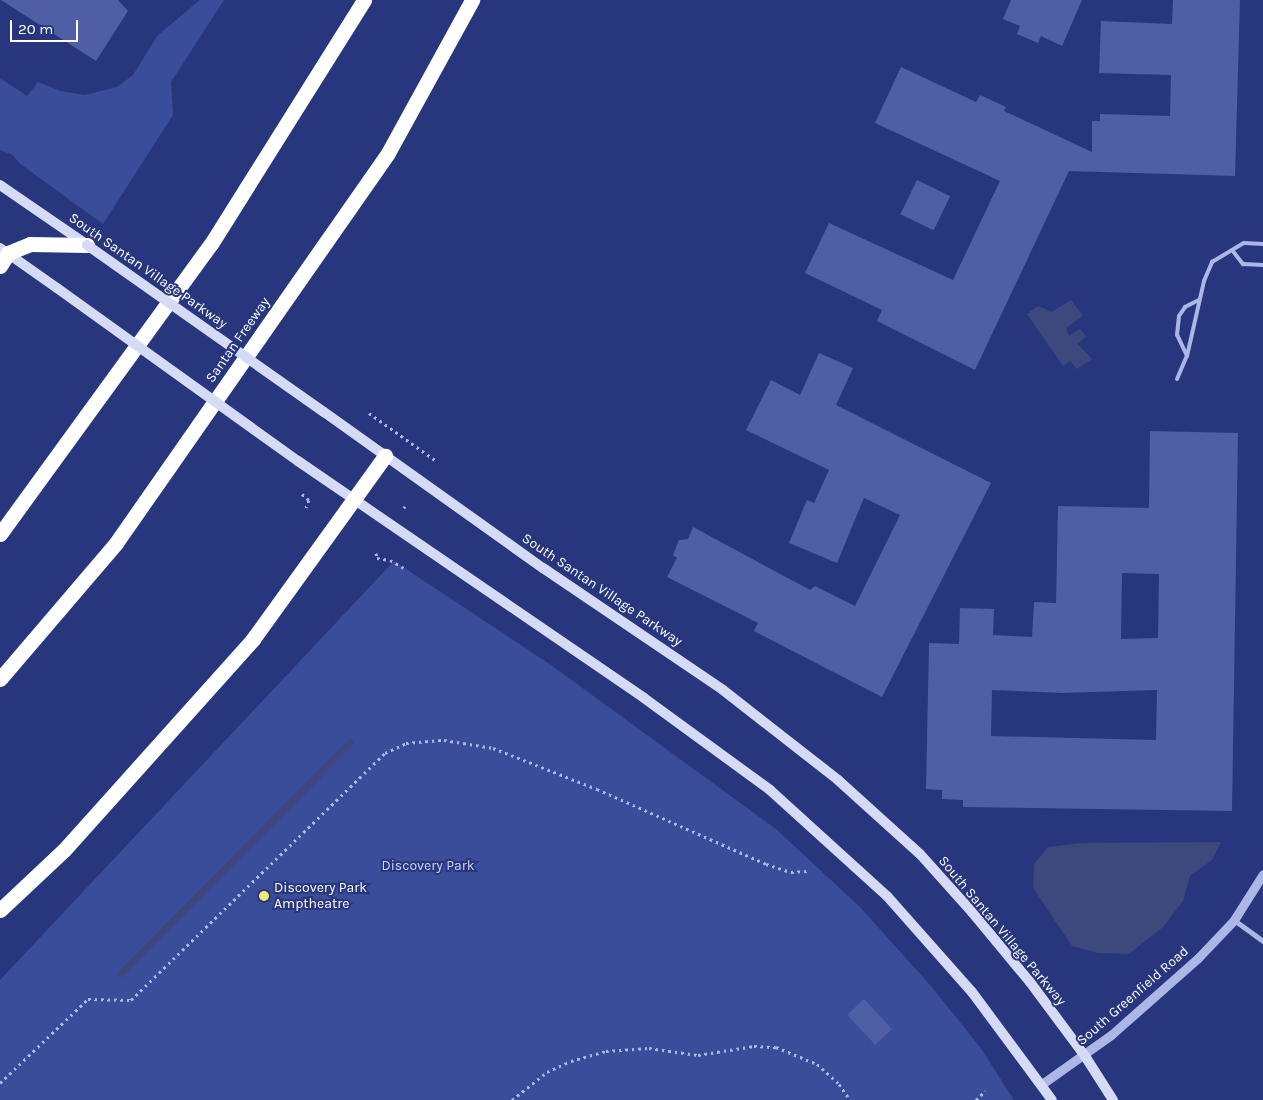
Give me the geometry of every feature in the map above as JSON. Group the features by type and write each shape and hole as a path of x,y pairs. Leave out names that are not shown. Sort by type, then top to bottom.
{"highway":[{"path":"0,534 211,244 364,0"},
{"name":"Santan Freeway","path":"0,679 116,543 372,177 388,153 472,0"},
{"path":"3,256 30,244 87,245"},
{"path":"0,910 64,850 253,639 385,456"}],"main road":[{"name":"South Santan Village Parkway","path":"0,185 385,456 723,690 838,780 920,854 972,912 1030,982 1085,1056 1112,1100"},
{"path":"3,256 57,288 298,461 644,698 791,808 841,851 920,931 972,992 1052,1100"}],"street":[{"name":"South Greenfield Road","path":"1042,1084 1085,1056 1168,986 1234,920 1263,874"},
{"path":"1234,920 1263,941"}],"lane":[{"path":"1177,380 1187,356 1199,300 1212,262 1244,243 1263,244"},
{"path":"1232,250 1243,264 1263,265"},
{"path":"1187,356 1177,335 1179,316 1185,306 1199,300"}],"path":[{"path":"370,413 435,460"},
{"path":"302,494 309,500 306,507"},
{"path":"376,553 377,558 390,560 404,568"},
{"path":"0,1083 88,999 130,1000 385,753 406,743 444,740 493,748 597,789 766,864 791,872 807,871"},
{"path":"512,1100 547,1072 570,1061 606,1051 649,1048 698,1056 754,1046 776,1047 817,1064 839,1084 850,1100"},
{"path":"976,1100 985,1091"}],"green space":[{"path":"200,0 224,0 171,82 173,115 103,224 19,163 13,155 0,150 0,78 27,96 38,82 61,91 85,95 117,87 133,75 158,35"},
{"name":"Discovery Park","path":"394,561 551,665 776,829 860,907 930,985 980,1047 1014,1100 0,1100 0,980"}],"shaded area":[{"path":"1071,300 1083,316 1066,328 1069,336 1080,329 1086,336 1078,344 1092,359 1077,369 1070,361 1063,366 1027,314 1038,306 1052,312"},
{"path":"1221,842 1212,860 1190,876 1183,901 1163,927 1129,954 1098,953 1072,946 1033,888 1034,864 1048,847 1081,843"}],"building":[{"path":"1,0 118,0 128,11 96,61"},
{"path":"1011,0 1082,0 1062,46 1041,36 1038,43 1017,34 1020,26 1003,19"},
{"path":"1173,0 1240,0 1235,176 1069,171 975,370 877,321 882,310 805,273 829,223 953,280 1000,181 875,123 901,67 976,102 980,95 1006,107 1004,111 1092,152 1092,121 1100,121 1100,114 1170,116 1171,75 1099,73 1101,21 1172,24"},
{"path":"917,180 950,196 934,230 900,214"},
{"path":"819,353 853,368 836,405 991,483 882,697 754,631 758,623 667,577 677,558 673,555 679,540 688,539 693,527 810,590 815,586 855,606 900,515 864,498 837,563 789,543 807,500 814,503 829,470 746,430 771,380 800,395"},
{"path":"1150,431 1238,433 1232,811 963,807 963,800 942,799 942,790 926,789 929,643 959,644 960,608 994,609 993,635 1032,637 1034,602 1056,603 1058,506 1149,508","holes":["1122,573 1159,574 1158,638 1121,639","992,690 1063,693 1157,690 1156,740 991,736"]},
{"path":"864,999 892,1029 875,1045 847,1015"}],"waterway":[{"path":"121,973 350,742"}],"place":[{"name":"Discovery Park Amptheatre","path":"264,896"}]}
